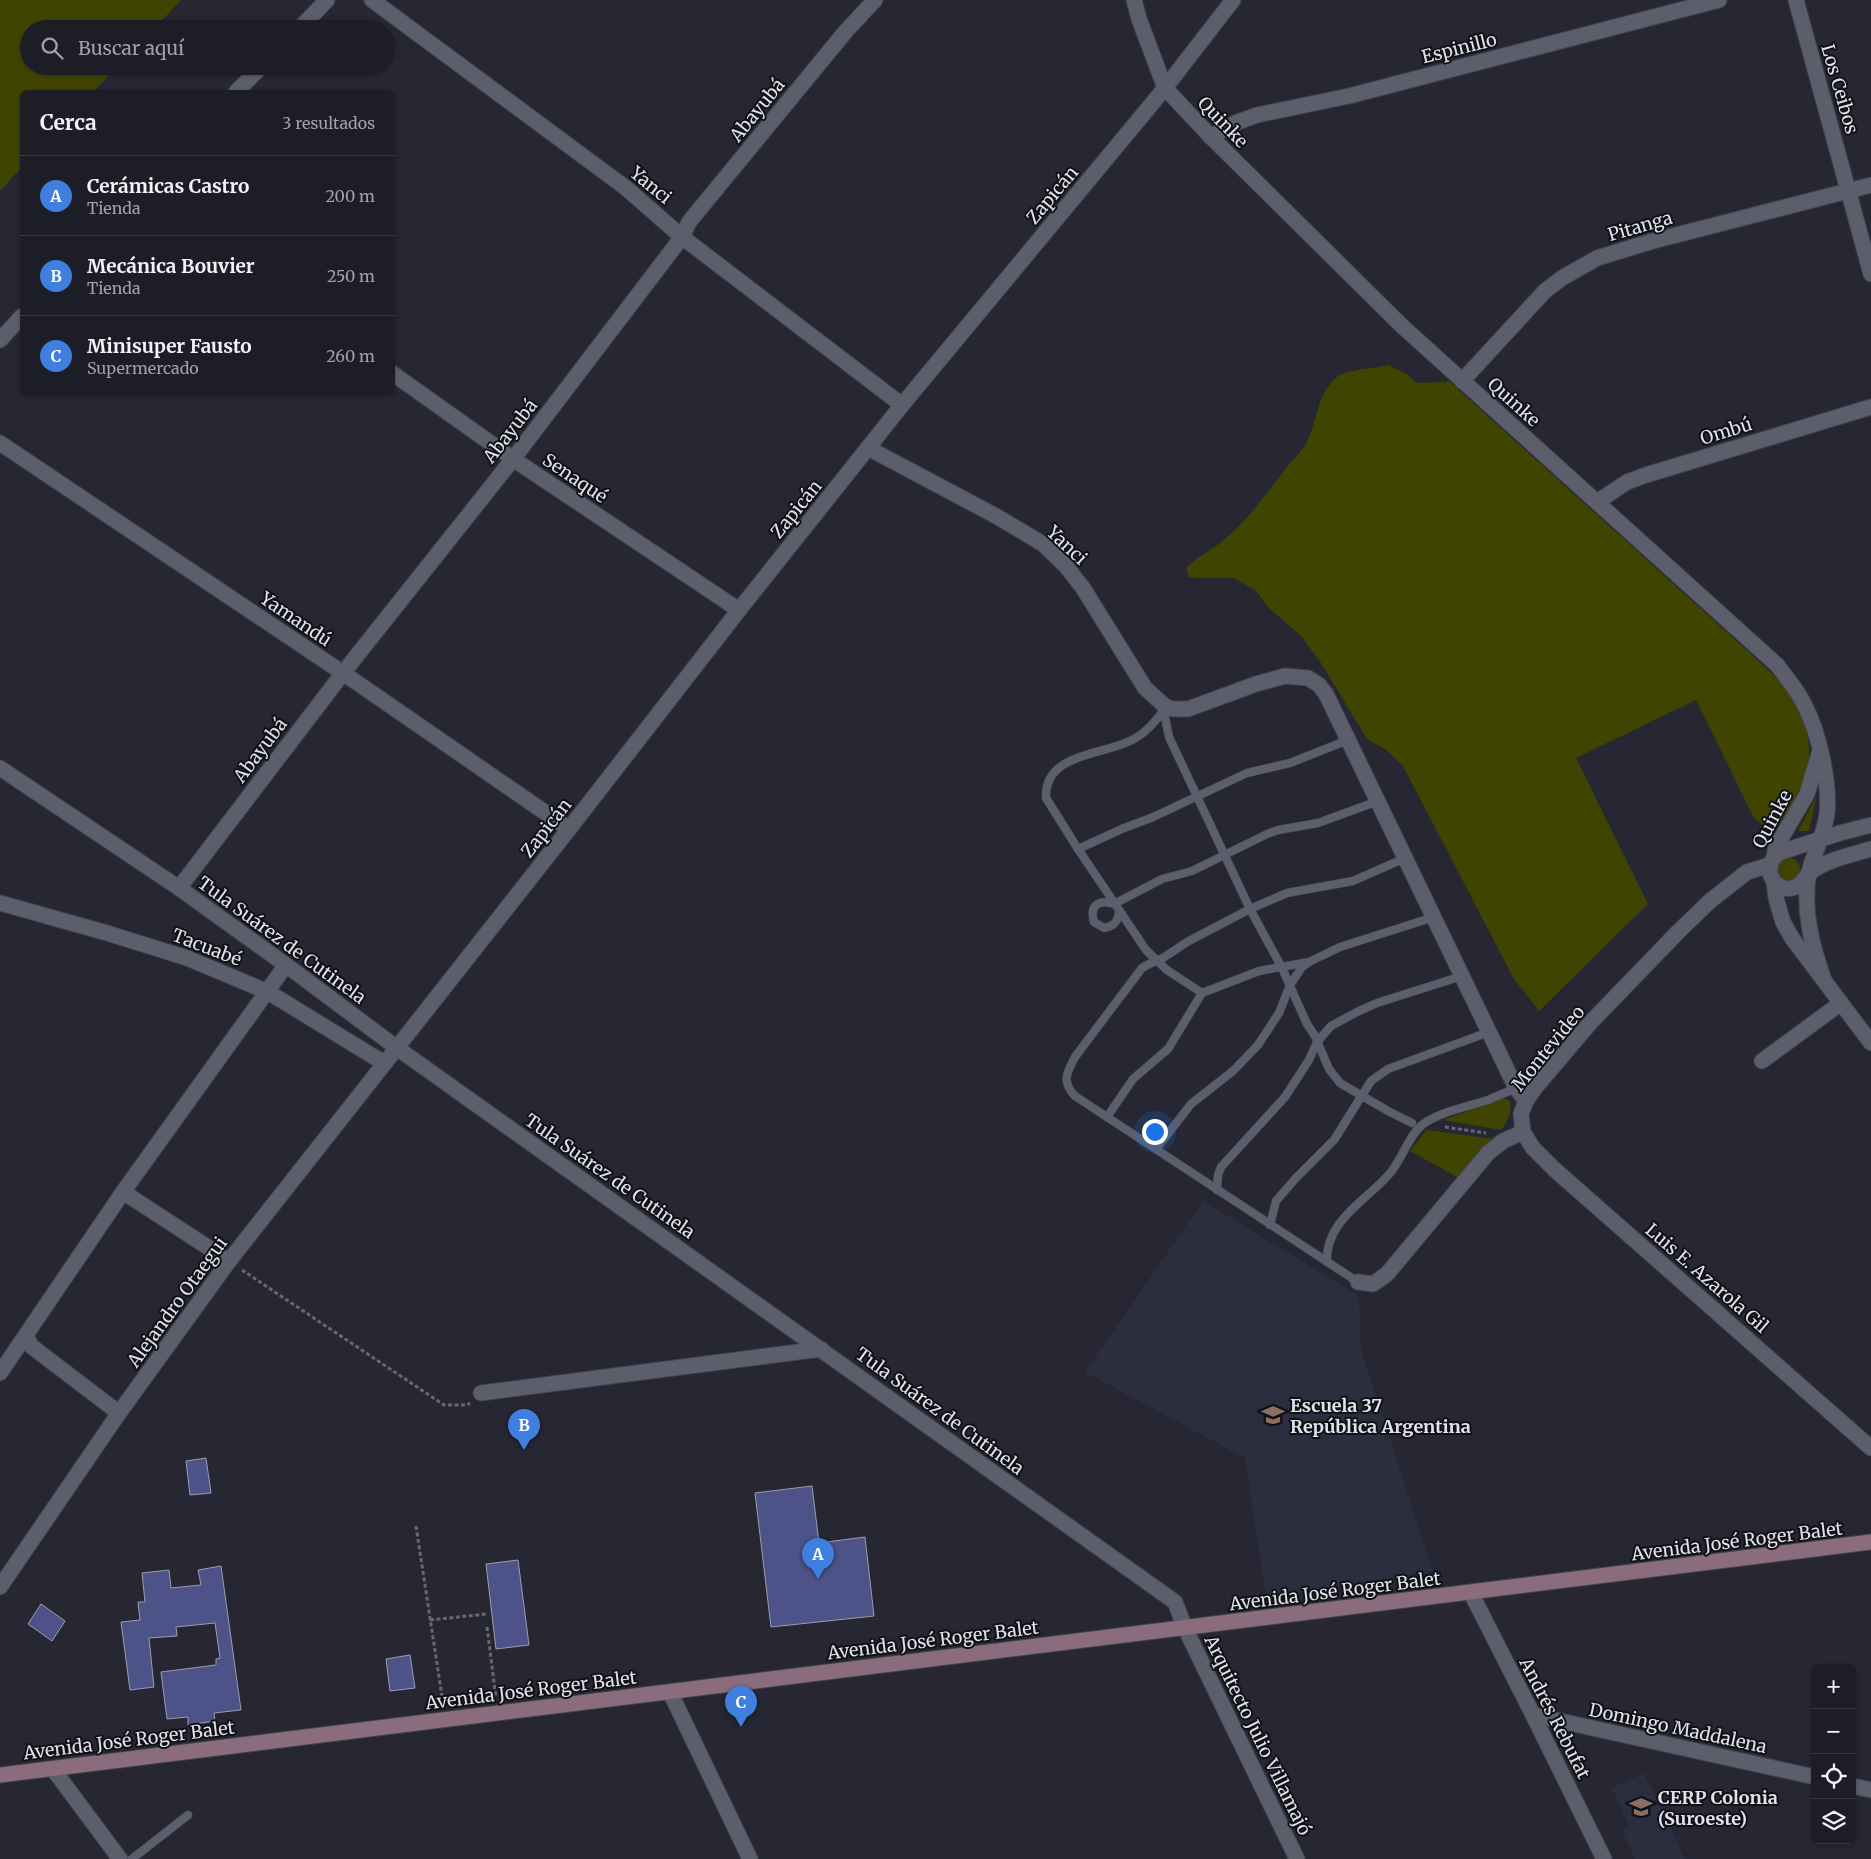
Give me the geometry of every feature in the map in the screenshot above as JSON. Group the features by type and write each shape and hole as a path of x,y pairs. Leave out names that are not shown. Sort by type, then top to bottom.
{"street":[{"path":"308,20 327,0"},
{"name":"Yanci","path":"372,0 626,188 682,237 902,405"},
{"name":"Abayubá","path":"178,888 343,673 513,459 682,237 689,222 846,31 875,0"},
{"path":"1134,0 1139,19 1165,88"},
{"name":"Zapicán","path":"397,1048 739,610 902,405 1165,88 1233,0"},
{"name":"Espinillo","path":"1211,137 1257,114 1349,96 1719,0"},
{"name":"Los Ceibos","path":"1796,0 1871,274"},
{"path":"238,90 253,75"},
{"name":"Quinke","path":"1165,88 1211,137 1376,300 1462,382 1777,666 1795,689 1806,707 1816,735 1827,778 1827,816 1809,872 1808,908 1813,949 1824,980"},
{"name":"Pitanga","path":"1462,382 1545,291 1578,268 1597,258 1653,241 1871,185"},
{"path":"0,340 20,318"},
{"name":"Senaqué","path":"395,376 513,459 739,610"},
{"name":"Ombú","path":"1597,502 1627,482 1646,475 1871,408"},
{"name":"Yamandú","path":"0,443 343,673 569,829"},
{"name":"Yanci","path":"868,448 996,516 1043,544 1065,565 1083,588 1146,688 1166,707"},
{"path":"1166,707 1188,709 1284,676 1308,678 1319,685 1326,694 1516,1088 1526,1101"},
{"name":"Quinke","path":"1820,752 1807,794 1798,812 1780,838 1772,861 1770,874 1774,882 1776,898 1783,922 1792,938 1871,1043"},
{"name":"Tula Suárez de Cutinela","path":"0,768 178,888 286,964 397,1048 1174,1602 1185,1628"},
{"path":"1772,861 1781,852 1871,825"},
{"path":"1774,882 1781,887 1790,889 1798,886 1805,880 1809,872 1837,859 1871,849"},
{"path":"1790,850 1802,854 1806,859 1809,872"},
{"name":"Montevideo","path":"1523,1132 1521,1114 1526,1101 1591,1022 1678,932 1733,882 1747,872 1772,861"},
{"name":"Tacuabé","path":"1,905 107,933 187,958 268,992 384,1063"},
{"path":"0,1373 124,1192 268,992 286,964"},
{"path":"1762,1061 1841,1003"},
{"name":"Alejandro Otaegui","path":"0,1587 119,1413 230,1261 397,1048"},
{"path":"1358,1282 1373,1284 1387,1274 1488,1153 1504,1141 1523,1132"},
{"name":"Luis E. Azarola Gil","path":"1523,1132 1533,1148 1554,1169 1871,1448"},
{"path":"124,1192 230,1261"},
{"path":"26,1335 32,1346 119,1413"},
{"path":"481,1393 821,1349"},
{"name":"Avenida José Roger Balet","path":"0,1775 1470,1594 1871,1542"},
{"path":"0,1559 12,1568"},
{"name":"Andrés Rebufat","path":"1470,1594 1533,1715 1604,1859"},
{"name":"Arquitecto Julio Villamajó","path":"1185,1628 1297,1859"},
{"path":"670,1692 750,1859"},
{"name":"Domingo Maddalena","path":"1533,1715 1811,1776"},
{"path":"53,1769 120,1859"},
{"path":"1856,1787 1871,1790"}],"lane":[{"path":"1166,707 1165,717 1169,737 1250,909 1282,968 1334,1076 1340,1083 1360,1096 1412,1123"},
{"path":"1166,707 1145,732 1134,739 1122,745 1062,764 1048,779 1045,788 1046,798 1119,912 1146,950 1176,976 1202,992"},
{"path":"1078,849 1124,828 1152,818 1246,773 1290,762 1348,740"},
{"path":"1119,912 1117,921 1112,926 1104,928 1094,922 1092,914 1094,908 1099,903 1105,901 1114,904 1162,879 1192,871 1278,830 1318,823 1378,801"},
{"path":"1358,1282 1070,1091 1067,1086 1067,1073 1075,1057 1142,968 1250,909 1287,893 1353,881 1405,858"},
{"path":"1107,1117 1133,1079 1168,1048 1202,992 1259,971 1309,962 1340,948 1434,917"},
{"path":"1156,1149 1190,1104 1233,1071 1258,1045 1279,1013 1295,975 1309,962"},
{"path":"1217,1190 1218,1174 1222,1167 1285,1097 1309,1060 1317,1042 1331,1026 1377,1003 1462,976"},
{"path":"1270,1225 1276,1201 1330,1144 1370,1081 1388,1070 1489,1032"},
{"path":"1327,1262 1326,1250 1337,1225 1391,1172 1416,1131 1423,1124 1438,1116 1488,1100 1516,1088"},
{"path":"132,1859 188,1814"}],"path":[{"path":"1423,1124 1487,1133"},
{"path":"230,1261 444,1404 467,1405 481,1393"},
{"path":"416,1526 445,1719"},
{"path":"430,1620 486,1614"},
{"path":"487,1627 499,1713"}],"shaded area":[{"name":"Escuela 37 República Argentina","path":"1203,1201 1359,1296 1361,1350 1433,1571 1266,1598 1245,1458 1085,1372"},
{"name":"CERP Colonia (Suroeste)","path":"1644,1773 1685,1859 1635,1859 1622,1831 1630,1827 1612,1788"}],"green space":[{"path":"0,0 181,0 162,20 20,20 20,75 109,75 95,90 20,90 20,169 0,191"},
{"path":"1388,365 1407,374 1417,383 1450,382 1764,666 1785,687 1792,697 1803,720 1808,738 1809,755 1802,787 1784,818 1772,833 1754,818 1696,700 1576,758 1648,904 1539,1011 1514,979 1403,766 1385,749 1367,739 1321,663 1302,637 1269,608 1256,591 1234,578 1189,577 1186,568 1220,543 1239,526 1301,451 1309,436 1321,400 1330,384 1337,377 1348,372"},
{"path":"1816,798 1809,831 1799,831 1799,829"},
{"path":"1789,858 1797,861 1800,869 1797,877 1789,880 1781,877 1778,869 1781,861"},
{"path":"1503,1098 1510,1101 1510,1113 1501,1130 1443,1120"},
{"path":"1426,1130 1494,1139 1459,1178 1410,1151"}],"building":[{"path":"206,1458 211,1493 190,1495 186,1461"},
{"path":"812,1486 819,1543 865,1537 874,1616 771,1627 755,1493"},
{"path":"518,1560 529,1645 496,1649 486,1564"},
{"path":"221,1566 241,1710 214,1713 215,1721 188,1725 188,1717 167,1719 161,1672 216,1665 216,1659 220,1658 215,1623 176,1627 177,1636 149,1638 154,1687 130,1690 121,1622 140,1620 138,1602 145,1602 142,1573 169,1570 171,1588 201,1585 198,1570"},
{"path":"41,1604 65,1621 52,1641 28,1624"},
{"path":"410,1655 415,1688 390,1691 386,1659"}],"place":[{"name":"Escuela 37 República Argentina","path":"1273,1415"},
{"name":"Mecánica Bouvier","path":"524,1450"},
{"name":"Cerámicas Castro","path":"818,1579"},
{"name":"Minisuper Fausto","path":"741,1727"},
{"name":"CERP Colonia (Suroeste)","path":"1641,1807"}]}
